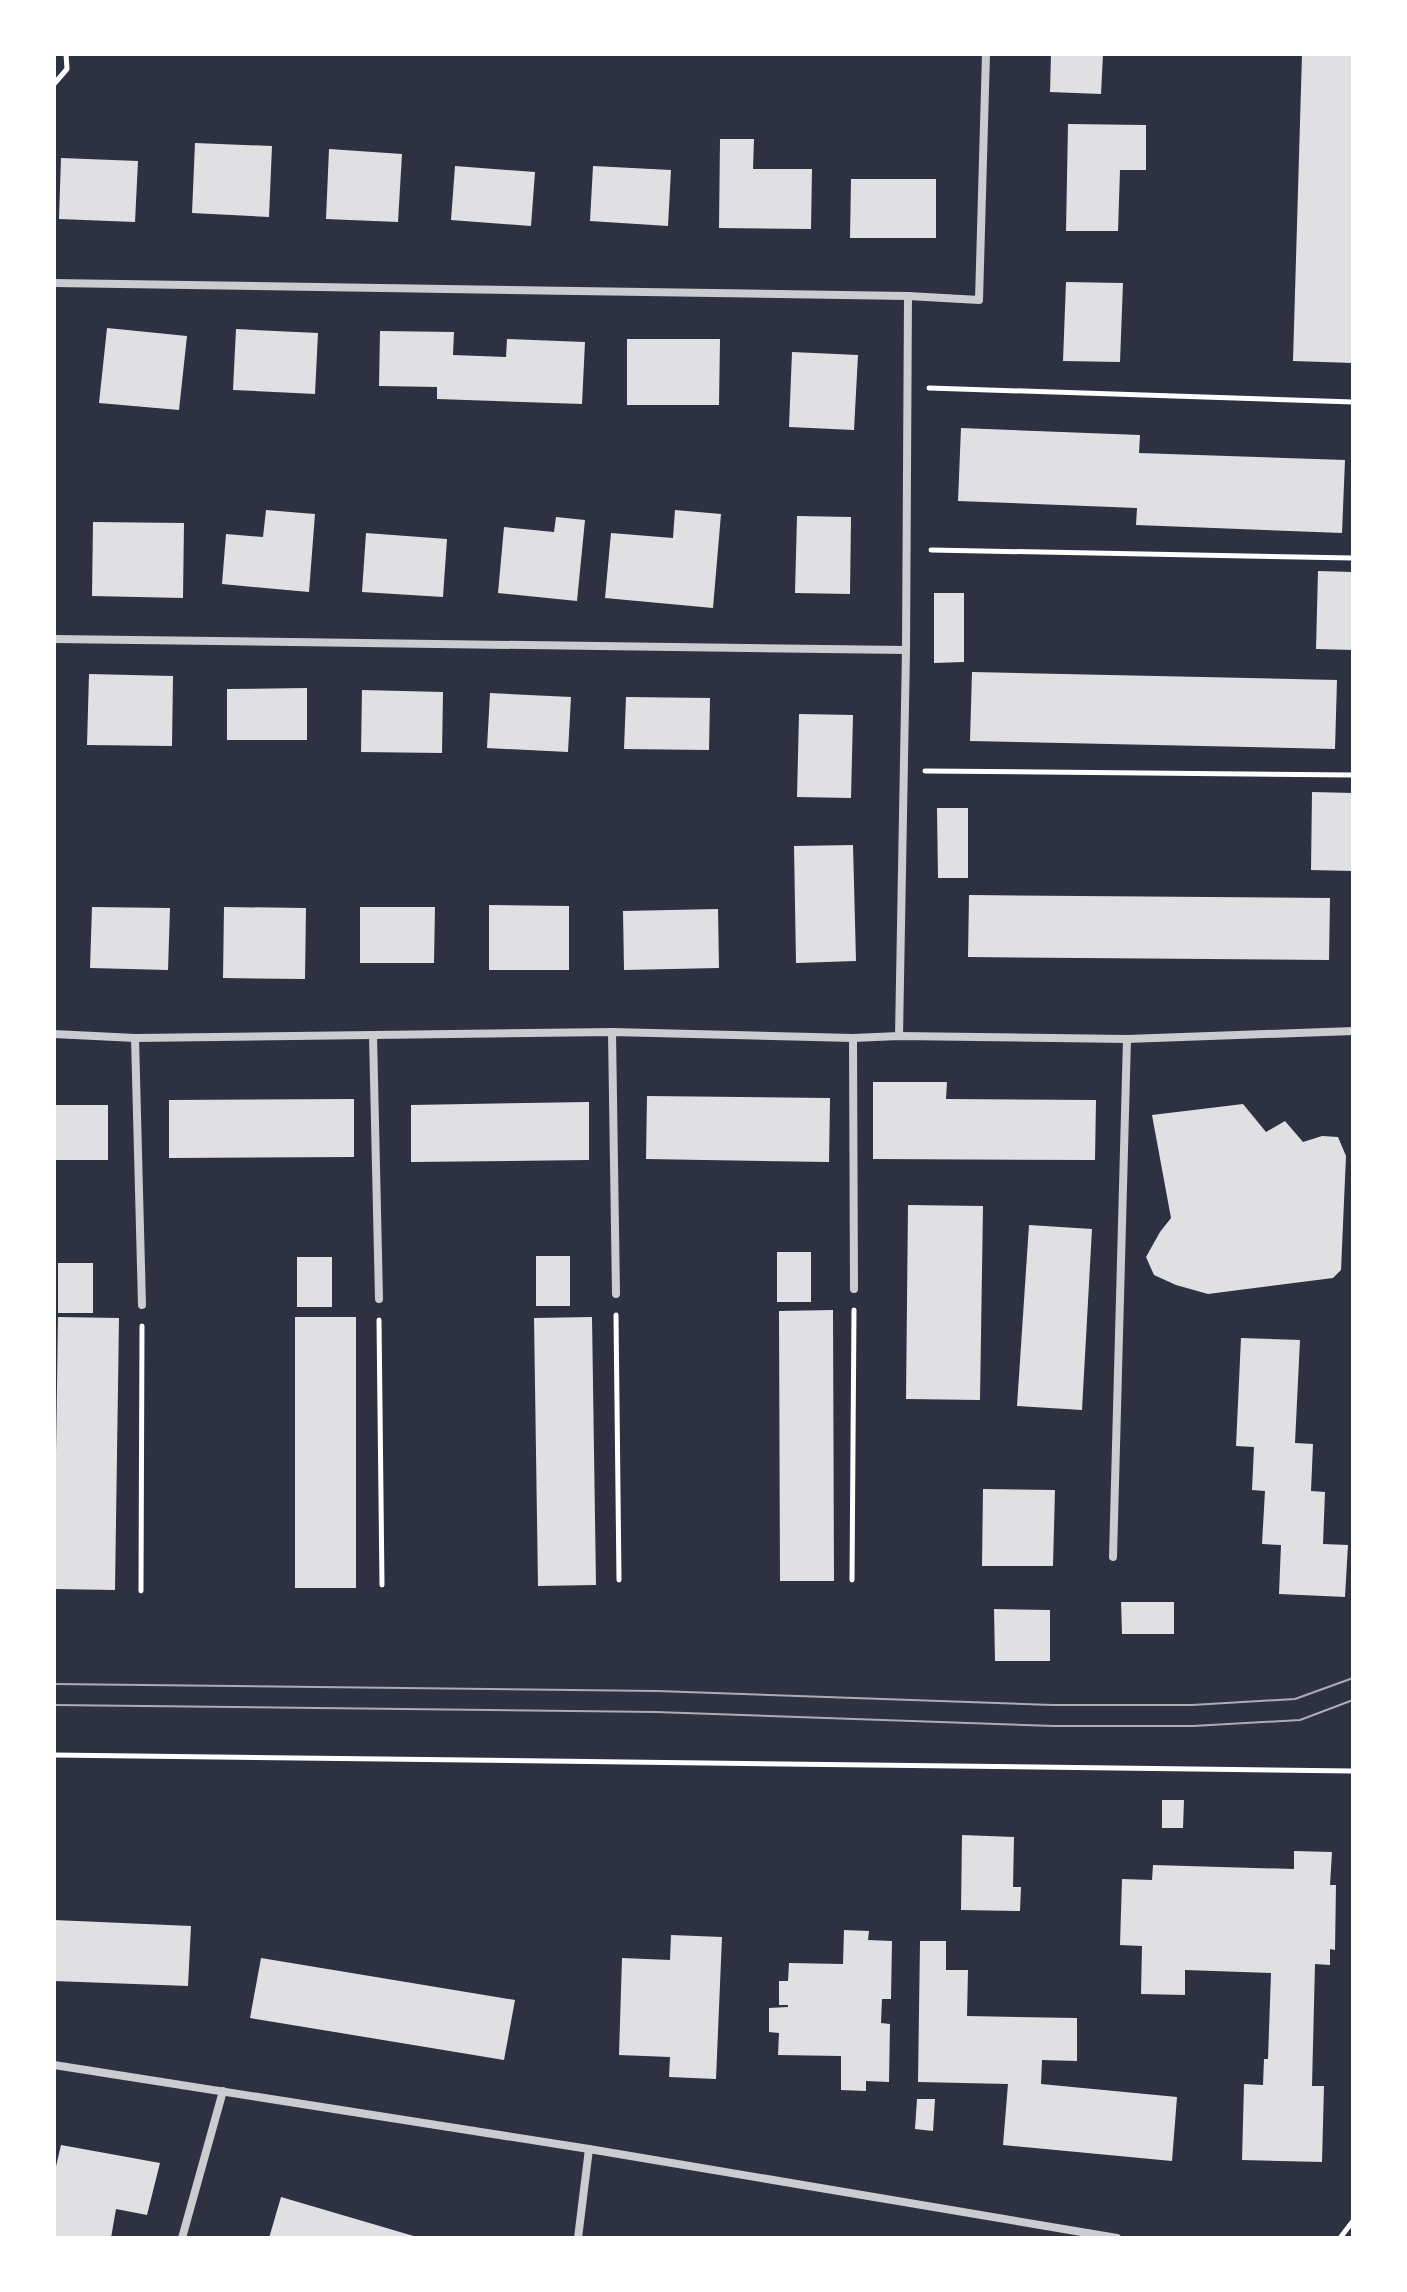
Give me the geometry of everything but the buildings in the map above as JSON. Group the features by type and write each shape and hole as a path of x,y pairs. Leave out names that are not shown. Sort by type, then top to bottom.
{"street":[{"path":"54,283 908,296 979,300 986,54"},
{"path":"899,1036 908,296"},
{"path":"54,639 906,650"},
{"path":"54,1034 135,1038 612,1032 853,1038 1127,1039 1353,1031"},
{"path":"612,1032 616,1294"},
{"path":"373,1035 379,1299"},
{"path":"135,1038 142,1305"},
{"path":"853,1038 854,1289"},
{"path":"1113,1557 1127,1039"},
{"path":"54,2065 589,2149 1117,2238"},
{"path":"182,2238 223,2091"},
{"path":"578,2238 589,2149"}],"path":[{"path":"54,84 67,69 66,54"},
{"path":"908,387 1353,402"},
{"path":"906,550 1353,558"},
{"path":"904,771 1353,775"},
{"path":"852,1580 854,1289"},
{"path":"616,1294 619,1580"},
{"path":"379,1299 382,1585"},
{"path":"141,1591 142,1305"},
{"path":"54,1755 1353,1771"},
{"path":"1340,2238 1353,2221"}],"tram line":[{"path":"54,1684 657,1691 1053,1705 1192,1705 1295,1699 1353,1678"},
{"path":"54,1705 656,1712 1054,1726 1193,1726 1300,1720 1353,1700"}]}
